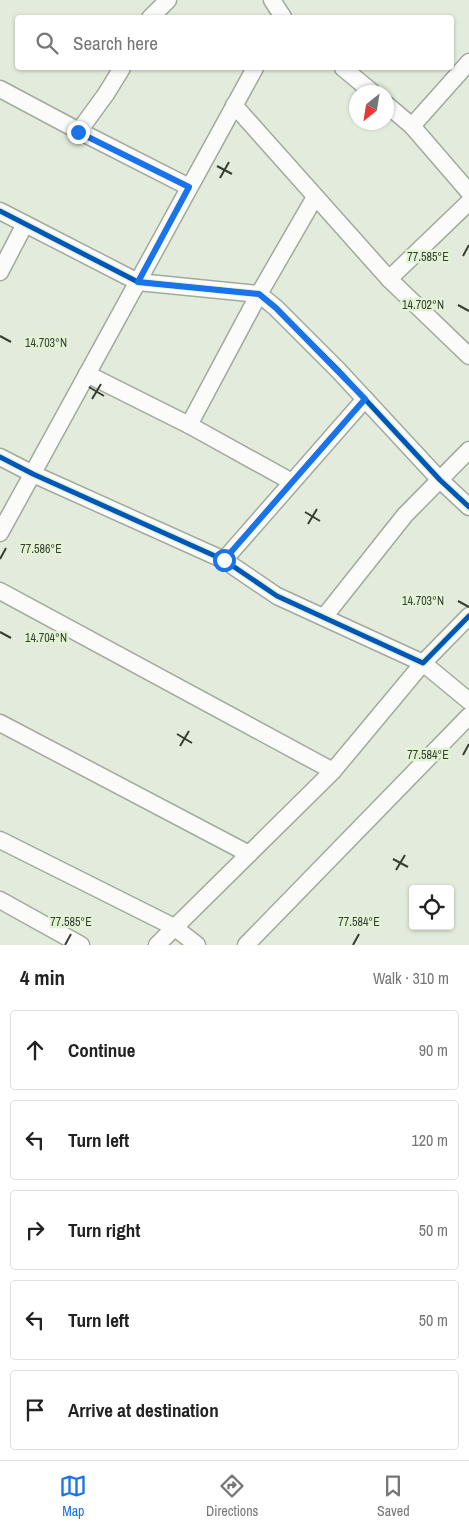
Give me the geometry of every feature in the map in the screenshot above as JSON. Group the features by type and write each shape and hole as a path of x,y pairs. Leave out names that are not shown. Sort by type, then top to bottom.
{"street":[{"path":"153,15 168,0"},
{"path":"272,0 282,15"},
{"path":"412,126 469,62"},
{"path":"78,132 121,70"},
{"path":"0,533 254,70"},
{"path":"345,70 364,85"},
{"path":"0,89 78,132 189,187"},
{"path":"234,105 389,279 469,356"},
{"path":"394,111 412,126 469,192"},
{"path":"189,425 259,294 315,197"},
{"path":"389,279 469,202"},
{"path":"0,212 138,282 259,294 276,308 365,399 440,480 469,507"},
{"path":"0,272 25,224"},
{"path":"87,374 189,425 292,482"},
{"path":"224,560 365,399"},
{"path":"324,617 405,515 469,450"},
{"path":"0,457 33,474 224,560 277,596 423,662 469,701"},
{"path":"0,591 333,771"},
{"path":"157,945 333,771 423,662 469,616"},
{"path":"246,945 469,716"},
{"path":"0,724 250,854"},
{"path":"0,840 174,927 197,945"},
{"path":"0,900 81,945"}],"cycle path":[{"path":"0,211 138,282 259,294 276,308 338,370 440,480 469,507"},
{"path":"0,457 33,474 224,560 277,596 423,663 469,616"}],"route":[{"path":"78,132 189,187 138,282 259,294 276,308 365,399 224,560"}]}
